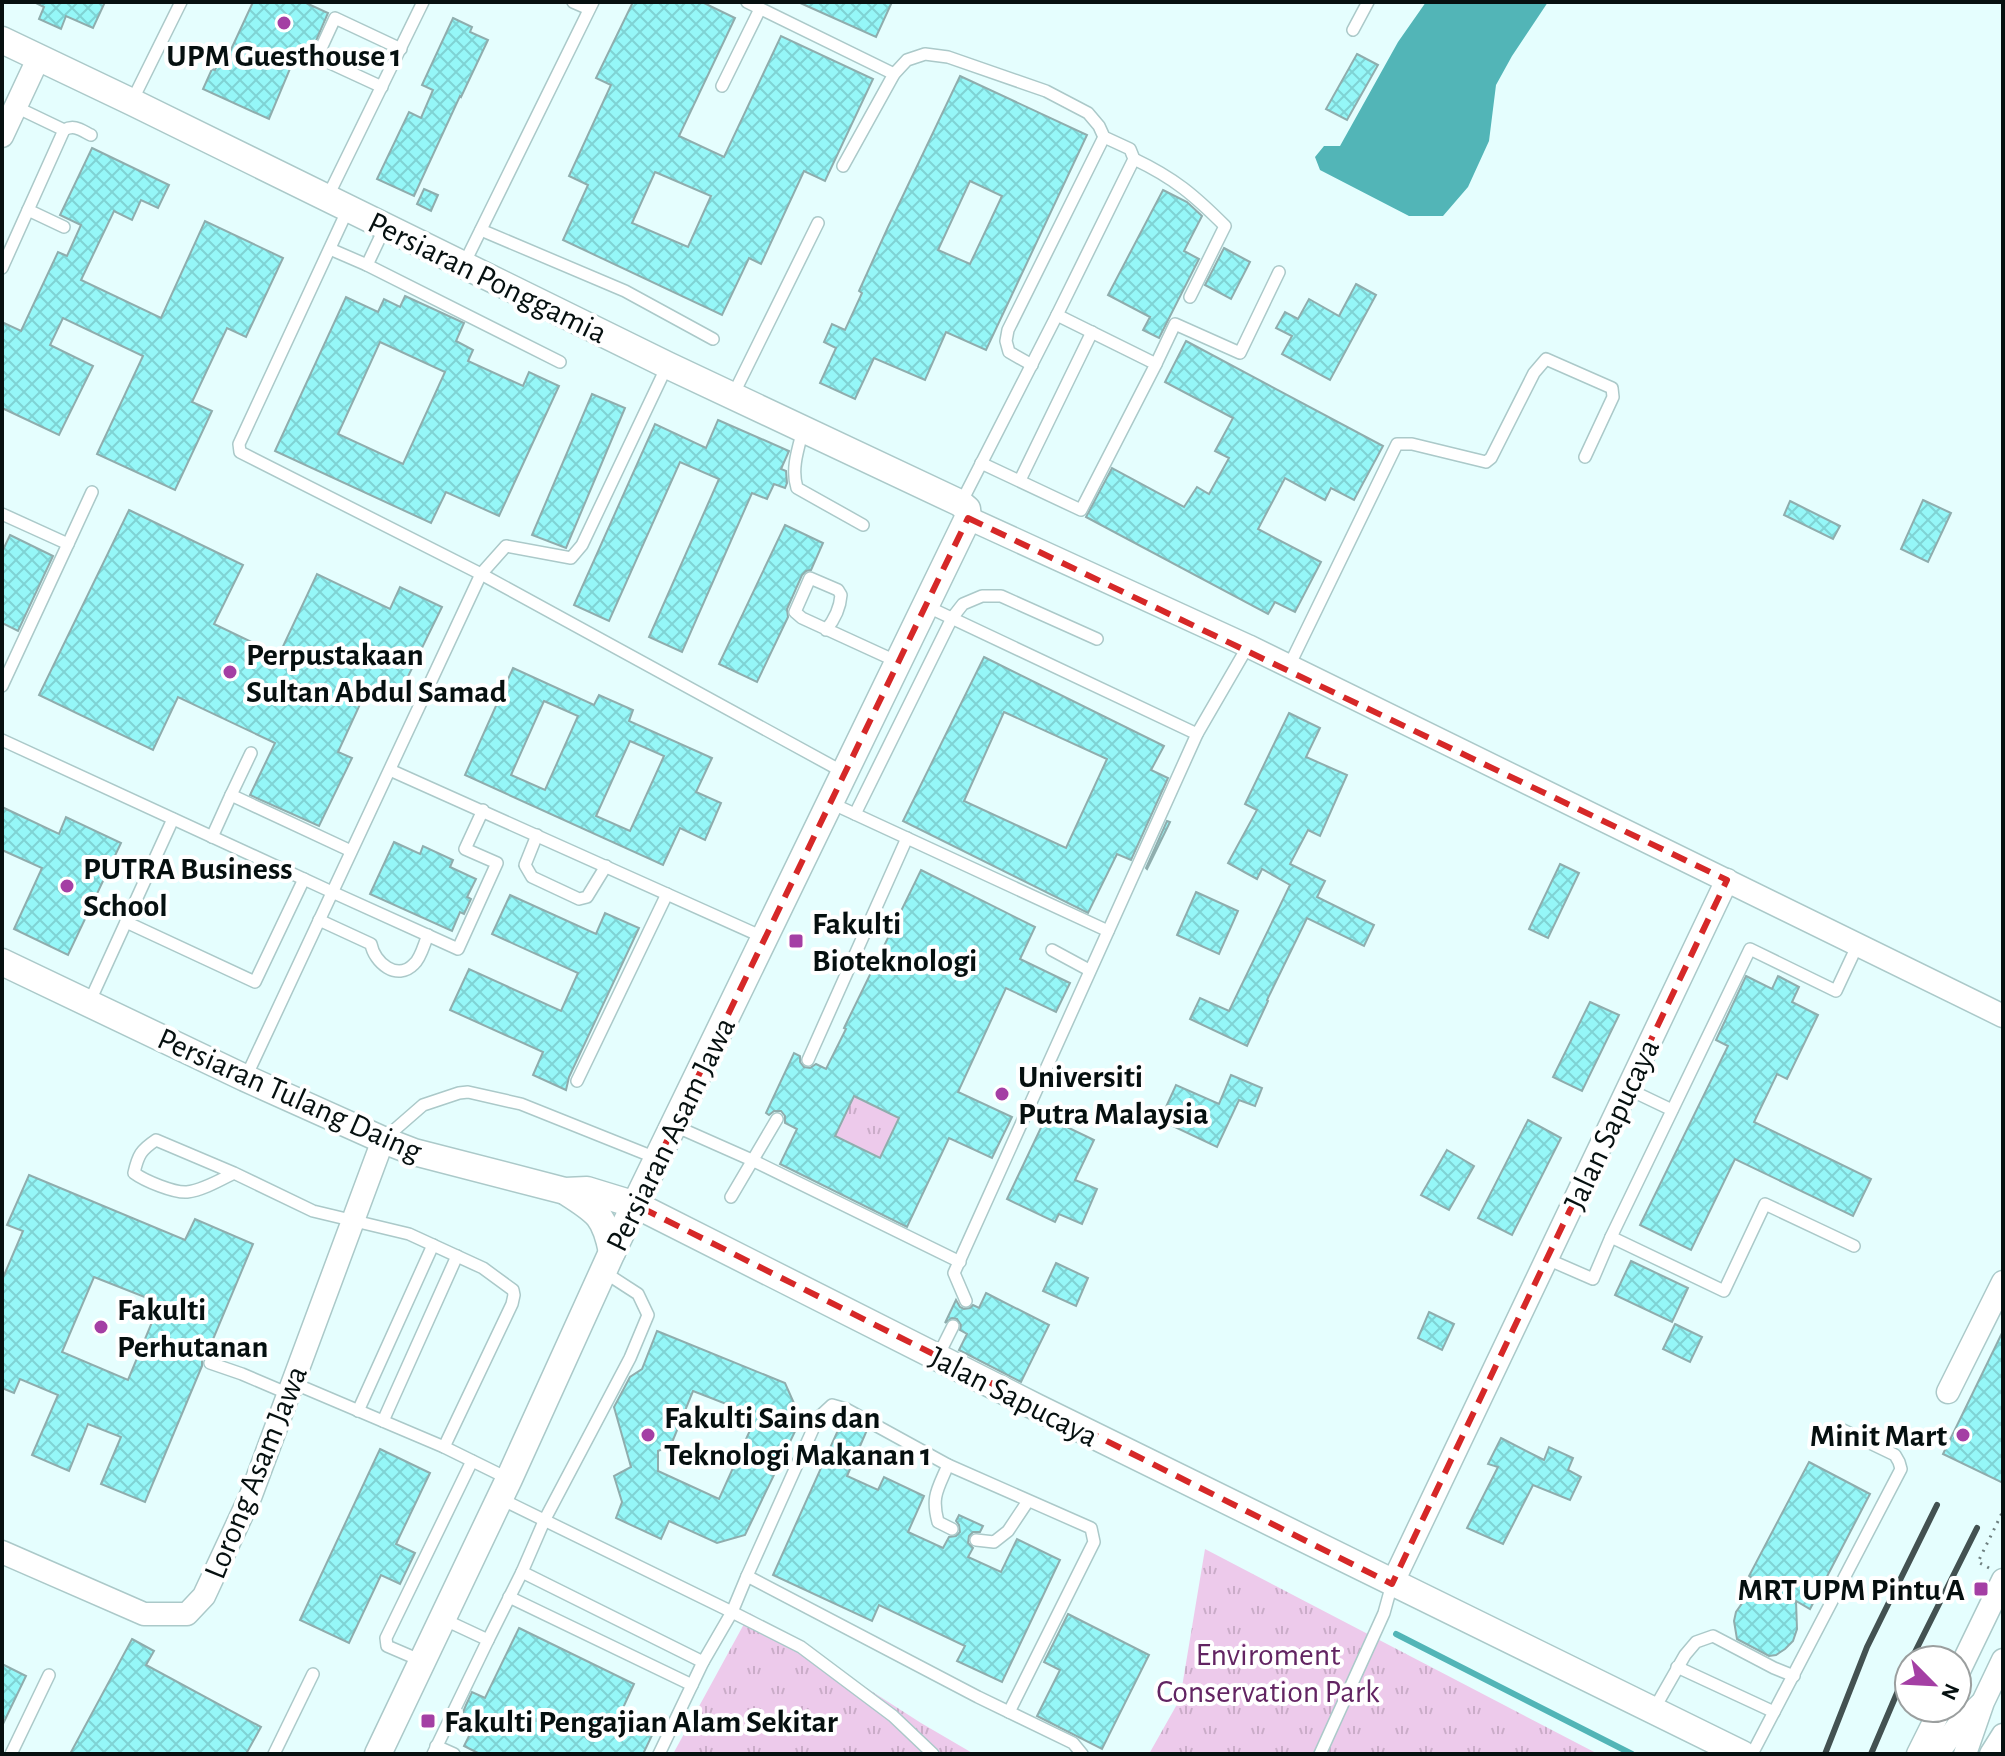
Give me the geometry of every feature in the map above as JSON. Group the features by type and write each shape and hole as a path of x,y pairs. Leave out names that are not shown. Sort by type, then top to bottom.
{"street":[{"name":"Persiaran Ponggamia","path":"2,40 964,511"},
{"path":"2,136 38,59"},
{"path":"964,511 1248,646 2003,1016"},
{"name":"Persiaran Asam Jawa","path":"378,1754 505,1489 608,1262 926,605 964,511"},
{"name":"Jalan Sapucaya","path":"1392,1584 1727,880"},
{"name":"Persiaran Tulang Daing","path":"2,962 245,1078 414,1152 565,1191 587,1190 636,1205"},
{"name":"Lorong Asam Jawa","path":"2,1552 144,1614 187,1614 204,1596 251,1495 383,1140"},
{"path":"565,1191 596,1210 606,1226 608,1262"},
{"name":"Jalan Sapucaya","path":"636,1205 1392,1584 1742,1754"},
{"path":"1948,1392 2003,1282"},
{"path":"1969,1644 1997,1574"},
{"path":"1965,1754 1983,1702 2003,1660"},
{"path":"1937,1754 1957,1727 1983,1702"},
{"path":"1918,1754 1933,1724"},
{"path":"1991,1754 2003,1735"}],"lane":[{"path":"132,102 181,2"},
{"path":"423,2 382,87 338,203 330,249 239,444 240,452 481,574 845,773"},
{"path":"463,266 591,6 573,2"},
{"path":"747,2 894,74"},
{"path":"1353,30 1368,2"},
{"path":"722,86 760,9"},
{"path":"382,87 317,57 335,18 401,49"},
{"path":"843,166 894,74 907,60 925,54 948,57 1046,91 1088,113 1104,137 1130,149 1134,159 1164,174 1193,195 1225,226 1190,297"},
{"path":"16,107 64,130"},
{"path":"2,268 64,130 78,128 91,135"},
{"path":"1032,365 1009,352 1006,341 1008,330 1104,137"},
{"path":"964,511 981,463 1134,159"},
{"path":"28,210 64,227"},
{"path":"732,397 818,223"},
{"path":"367,265 385,226"},
{"path":"481,230 625,291 713,339"},
{"path":"330,249 560,362"},
{"path":"981,463 1081,510 1175,324 1240,353 1279,272"},
{"path":"1057,315 1156,364"},
{"path":"1020,480 1092,332"},
{"path":"1289,666 1397,444 1412,444 1486,462 1491,458 1534,373 1546,359 1612,388 1613,397 1585,457"},
{"path":"245,1078 481,574 506,546 571,558 582,545 667,365"},
{"path":"803,430 796,459 794,479 797,488 863,525"},
{"path":"2,686 92,492"},
{"path":"2,514 68,544"},
{"path":"826,630 834,620 841,595 838,590 810,578 795,612 826,630 899,662"},
{"path":"855,814 952,618 963,604 982,596 1001,596 1097,639"},
{"path":"926,605 1197,734"},
{"path":"966,1301 954,1273 1197,734 1248,646"},
{"path":"2,740 458,949 497,863 465,849 483,810"},
{"path":"212,837 251,753"},
{"path":"390,770 765,938"},
{"path":"231,795 351,851"},
{"path":"830,803 1108,931"},
{"path":"89,1003 173,819"},
{"path":"537,835 525,865 532,877 579,899 587,897 606,866"},
{"path":"808,1060 907,838"},
{"path":"126,922 255,982 304,879"},
{"path":"577,1081 667,894"},
{"path":"319,920 371,944 382,965 396,970 415,964 428,935"},
{"path":"1547,1259 1593,1279 1750,949 1836,991 1858,944"},
{"path":"1052,950 1089,970"},
{"path":"1628,1089 1672,1110"},
{"path":"383,1140 423,1105 468,1092 521,1104 658,1159"},
{"path":"731,1197 777,1119"},
{"path":"674,1126 754,1161 960,1262"},
{"path":"234,1173 185,1193 150,1182 134,1173 142,1149 156,1140 234,1173 313,1211 409,1234 483,1268 513,1290 512,1304 444,1447"},
{"path":"1611,1237 1724,1291 1765,1204 1854,1246"},
{"path":"358,1411 433,1245"},
{"path":"383,1421 457,1256"},
{"path":"454,1754 435,1750 545,1519 630,1358 648,1315 638,1294 608,1262"},
{"path":"937,1358 953,1326"},
{"path":"210,1363 358,1411 472,1461 545,1519 801,1647 893,1716 933,1754"},
{"path":"659,1754 703,1662 732,1612 818,1418 832,1405 846,1409 948,1465 1091,1528 1094,1542 1009,1712"},
{"path":"1752,1754 1901,1469 1895,1455 1843,1430"},
{"path":"422,1661 387,1646 386,1638 472,1461"},
{"path":"948,1465 934,1505 938,1522 952,1529"},
{"path":"976,1540 994,1542 1008,1531 1028,1501"},
{"path":"522,1572 703,1662"},
{"path":"747,1576 1073,1743 1082,1754"},
{"path":"1320,1754 1384,1613 1392,1584"},
{"path":"509,1597 692,1685"},
{"path":"443,1619 488,1640"},
{"path":"1653,1711 1677,1667 1696,1642 1713,1636 1794,1676"},
{"path":"1677,1667 1774,1712"},
{"path":"274,1754 313,1674"},
{"path":"11,1754 49,1675"}],"path":[{"path":"1997,1574 1978,1562 2003,1511"}],"highlighted area":[{"path":"968,518 1727,880 1392,1584 636,1205"}],"green space":[{"path":"854,1096 899,1118 880,1158 835,1136"},
{"name":"Enviroment Conservation Park","path":"1205,1549 1598,1754 1149,1754 1180,1699"},
{"path":"750,1613 921,1723 974,1754 673,1754"}],"water":[{"path":"1426,2 1548,2 1496,85 1489,141 1468,187 1443,216 1409,216 1320,170 1315,157 1324,146 1340,146 1398,42"}],"building":[{"path":"34,2 105,2 93,28 66,16 61,29 39,19 44,7"},
{"path":"253,2 304,2 328,13 306,64 294,59 269,119 203,89 223,53 228,56"},
{"path":"633,2 702,2 735,18 679,136 724,157 781,36 873,79 825,181 804,171 761,264 749,258 722,315 563,240 588,185 569,176 611,85 596,78","holes":["655,172 711,196 688,247 632,223"]},
{"path":"798,2 892,2 876,37"},
{"path":"453,18 472,27 470,32 488,40 414,196 377,179 409,112 421,118 433,90 422,85"},
{"path":"1357,54 1378,65 1347,120 1326,109"},
{"path":"960,76 1087,135 986,350 946,332 925,380 874,358 855,399 820,383 836,348 824,342 832,324 845,330 888,227","holes":["970,181 1002,196 970,264 938,250"]},
{"path":"92,148 169,185 158,208 141,200 132,220 114,211 81,280 161,318 205,221 283,258 246,337 227,328 192,402 212,411 175,490 97,454 143,356 63,318 50,345 93,366 59,435 2,408 2,322 21,331 58,252 67,256 81,225 60,215"},
{"path":"424,189 438,195 431,211 417,204"},
{"path":"1163,190 1187,202 1202,216 1184,251 1199,259 1159,338 1143,330 1150,317 1108,295"},
{"path":"1224,248 1250,262 1231,299 1205,285"},
{"path":"1356,284 1376,295 1330,380 1282,354 1292,336 1276,328 1285,312 1298,319 1309,299 1339,316"},
{"path":"405,296 464,323 456,341 473,350 468,361 523,386 529,372 559,386 499,516 446,492 431,523 275,451 346,297 378,312 384,299 400,307","holes":["380,342 445,372 403,464 338,434"]},
{"path":"1186,341 1383,446 1354,500 1331,488 1325,500 1285,478 1258,529 1321,562 1295,612 1275,602 1268,614 1086,517 1112,468 1184,507 1197,487 1209,494 1229,458 1215,451 1233,418 1165,382"},
{"path":"592,394 625,408 566,548 532,535"},
{"path":"718,420 789,451 781,469 786,471 787,483 785,488 774,484 767,499 752,493 682,652 649,637 719,479 680,462 609,621 574,605 655,424 706,448"},
{"path":"1923,500 1951,513 1928,562 1901,549"},
{"path":"1790,501 1840,526 1833,539 1784,515"},
{"name":"Perpustakaan Sultan Abdul Samad","path":"129,510 243,565 214,624 279,655 317,574 390,609 400,587 442,607 395,703 367,689 338,752 352,758 319,826 250,795 275,743 178,697 153,750 39,695"},
{"path":"785,525 823,543 811,570 802,575 787,609 788,617 757,682 719,664"},
{"path":"10,535 53,556 18,631 2,623 2,552"},
{"path":"984,657 1164,746 1151,770 1168,778 1131,860 1117,854 1088,913 903,821","holes":["1004,712 1107,759 1066,848 964,801"]},
{"path":"513,668 594,705 599,695 633,710 629,721 712,758 696,792 721,803 705,840 680,828 663,865 465,775","holes":["544,701 578,716 545,790 511,775","630,741 664,756 630,831 596,816"]},
{"path":"1289,713 1320,728 1306,757 1347,775 1320,836 1308,830 1290,864 1325,881 1317,897 1374,925 1364,946 1307,918 1247,1046 1190,1019 1200,998 1229,1011 1290,885 1262,869 1257,879 1228,863 1257,810 1245,804"},
{"name":"PUTRA Business School","path":"2,807 59,834 66,817 121,843 68,955 14,929 42,868 2,850"},
{"path":"1167,821 1170,822 1147,869 1146,868"},
{"path":"394,842 420,854 423,846 453,860 450,867 476,879 467,897 471,899 464,914 460,912 452,931 370,894"},
{"path":"1560,864 1579,873 1548,938 1529,929"},
{"path":"921,870 1035,927 1020,959 1070,983 1056,1012 1006,988 958,1092 1012,1117 992,1158 949,1138 907,1227 780,1164 797,1129 785,1123 781,1111 766,1113 794,1053 800,1056 804,1067 810,1068 816,1064 826,1069","holes":["854,1096 899,1118 880,1158 835,1136"]},
{"path":"1196,892 1238,911 1219,954 1177,935"},
{"path":"510,895 596,934 605,913 639,928 569,1077 566,1090 533,1075 543,1052 450,1010 469,969 561,1011 578,973 492,934"},
{"path":"1746,976 1772,989 1778,976 1799,987 1792,1002 1818,1015 1787,1079 1777,1074 1754,1122 1871,1179 1853,1216 1735,1159 1691,1250 1640,1225 1728,1046 1716,1040"},
{"path":"1590,1002 1619,1015 1582,1091 1553,1077"},
{"path":"1231,1075 1262,1088 1255,1106 1239,1100 1217,1147 1160,1120 1176,1085 1219,1104"},
{"path":"1046,1117 1094,1140 1075,1180 1097,1189 1082,1224 1059,1214 1055,1222 1007,1199"},
{"path":"1528,1120 1561,1138 1512,1235 1478,1218"},
{"path":"1447,1150 1474,1166 1449,1210 1421,1195"},
{"name":"Fakulti Perhutanan","path":"29,1175 185,1240 195,1219 253,1244 145,1502 101,1484 121,1437 88,1424 69,1471 32,1455 58,1395 20,1379 14,1393 2,1388 2,1280 23,1231 7,1225","holes":["94,1277 160,1303 128,1380 62,1352"]},
{"path":"1631,1261 1688,1288 1672,1322 1615,1295"},
{"path":"1056,1263 1088,1278 1076,1306 1043,1291"},
{"path":"986,1293 1049,1325 1021,1382 959,1350 967,1334 960,1330 957,1319 952,1318 945,1323 956,1300 964,1309 973,1305 979,1308"},
{"path":"1429,1312 1454,1324 1442,1350 1418,1338"},
{"path":"1675,1324 1702,1337 1690,1362 1663,1349"},
{"name":"Fakulti Sains dan Teknologi Makanan 1","path":"657,1331 785,1383 801,1419 745,1535 717,1543 669,1521 661,1539 616,1518 622,1502 614,1476 631,1467 614,1407 630,1377 642,1369","holes":["693,1391 747,1412 752,1426 719,1499 658,1471 658,1451 671,1445"]},
{"path":"2003,1331 2003,1483 1943,1454"},
{"path":"843,1419 867,1430 847,1476 878,1490 884,1477 924,1496 908,1532 943,1548 949,1537 960,1532 956,1521 959,1515 983,1526 980,1532 969,1536 968,1543 973,1548 968,1557 1001,1572 1017,1539 1060,1560 1002,1682 957,1661 965,1646 879,1605 872,1621 773,1575"},
{"path":"1501,1438 1544,1460 1549,1447 1573,1458 1568,1470 1581,1477 1570,1500 1533,1485 1503,1544 1467,1528 1498,1467 1488,1464"},
{"path":"380,1449 430,1473 396,1544 415,1553 400,1584 381,1575 349,1643 300,1620"},
{"path":"1809,1462 1870,1494 1810,1609 1796,1601 1797,1629 1793,1641 1776,1655 1769,1656 1737,1639 1734,1621 1743,1602 1766,1586 1749,1576"},
{"path":"1068,1614 1149,1655 1102,1749 1037,1716 1060,1670 1044,1662"},
{"path":"519,1628 634,1684 622,1710 656,1727 643,1754 480,1754 464,1746 475,1724 461,1717 472,1692 485,1698"},
{"path":"132,1639 154,1651 146,1665 261,1727 246,1754 70,1754"},
{"path":"2,1664 26,1676 2,1726"}],"waterway":[{"path":"1396,1634 1632,1754"}],"railway":[{"path":"1825,1754 1867,1647 1937,1505"},
{"path":"1919,1644 1977,1528"},
{"path":"1871,1754 1893,1702"}],"place":[{"name":"UPM Guesthouse 1","path":"284,23"},
{"name":"Perpustakaan Sultan Abdul Samad","path":"230,672"},
{"name":"PUTRA Business School","path":"67,886"},
{"name":"Fakulti Bioteknologi","path":"796,941"},
{"name":"Universiti Putra Malaysia","path":"1002,1094"},
{"name":"Fakulti Perhutanan","path":"101,1327"},
{"name":"Fakulti Sains dan Teknologi Makanan 1","path":"648,1435"},
{"name":"Minit Mart","path":"1963,1435"},
{"name":"MRT UPM Pintu A","path":"1981,1589"},
{"name":"Fakulti Pengajian Alam Sekitar","path":"428,1721"}]}
